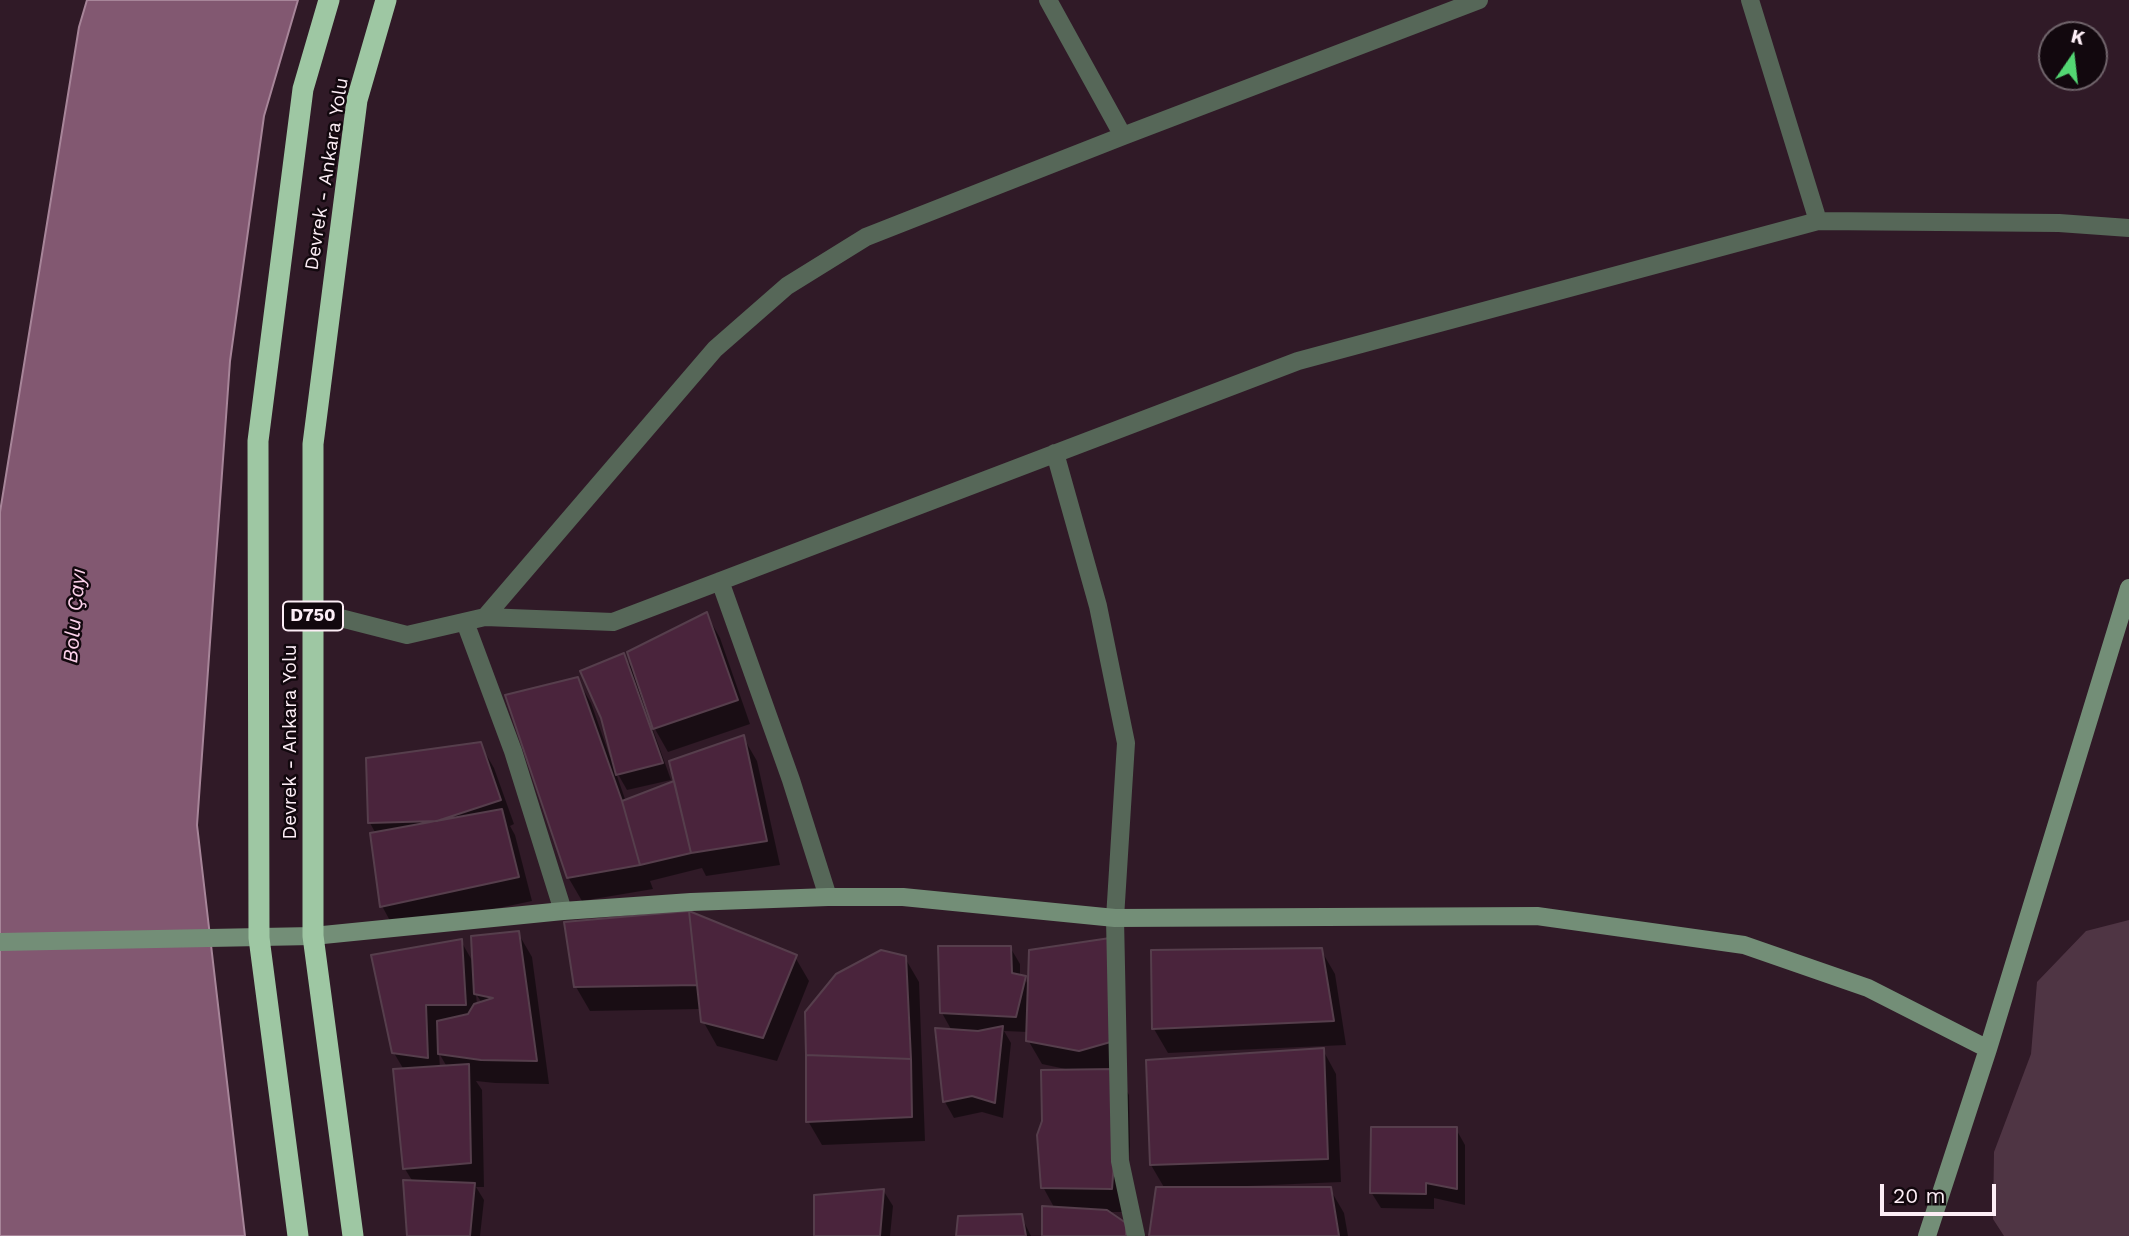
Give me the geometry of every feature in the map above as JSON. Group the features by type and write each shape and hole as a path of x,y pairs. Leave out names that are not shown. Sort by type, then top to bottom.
{"highway":[{"name":"Devrek - Ankara Yolu","path":"298,1236 260,938 258,441 303,89 329,0"},
{"name":"Devrek - Ankara Yolu","path":"354,1236 313,936 313,444 357,100 386,0"}],"street":[{"path":"1048,0 1124,136"},
{"path":"485,617 715,349 787,286 866,237 1442,7 1479,0"},
{"path":"1749,0 1818,221"},
{"path":"313,611 407,635 485,617 613,622 1298,361 1818,221 2059,223 2129,228"},
{"path":"1055,453 1098,607 1126,743 1115,918 1120,1161 1136,1236"},
{"path":"720,580 791,780 828,897"},
{"path":"1927,1236 1988,1049 2129,588"},
{"path":"465,621 513,751 563,911"},
{"path":"0,942 313,936 563,911 691,902 828,897 903,897 1115,918 1537,916 1744,945 1868,988 1988,1049"}],"shaded area":[{"path":"2129,920 2129,1236 2004,1236 1993,1219 1994,1152 2031,1054 2037,982 2086,931"}],"water":[{"name":"Bolu Çayı","path":"87,0 298,0 264,116 230,361 197,825 245,1236 0,1236 0,512 79,27"}],"building":[{"path":"707,612 738,700 653,729 627,652"},
{"path":"624,653 663,763 616,775 601,718 580,671"},
{"path":"578,677 622,801 640,865 567,878 505,695"},
{"path":"744,735 767,841 691,853 669,761"},
{"path":"481,742 501,800 437,821 368,823 366,758"},
{"path":"674,781 691,853 640,865 622,801"},
{"path":"502,809 519,877 380,907 370,833"},
{"path":"689,911 697,985 574,987 564,922"},
{"path":"689,911 797,955 763,1038 701,1022"},
{"path":"519,931 537,1061 481,1060 438,1054 437,1021 468,1014 474,1004 493,998 474,994 471,936"},
{"path":"1110,938 1114,1041 1079,1051 1026,1041 1029,950"},
{"path":"462,939 466,1005 426,1005 428,1058 392,1053 371,955"},
{"path":"938,946 1011,946 1012,973 1026,976 1016,1017 940,1013"},
{"path":"1322,948 1334,1021 1152,1029 1151,950"},
{"path":"881,950 906,956 911,1059 806,1055 805,1012 836,974"},
{"path":"1003,1026 995,1103 972,1096 943,1102 935,1028 978,1031"},
{"path":"1324,1048 1328,1159 1150,1165 1146,1060"},
{"path":"806,1055 911,1059 912,1117 806,1122"},
{"path":"469,1064 471,1163 403,1169 393,1069"},
{"path":"1116,1069 1117,1121 1112,1189 1041,1188 1037,1135 1042,1121 1041,1070"},
{"path":"1371,1127 1457,1127 1457,1189 1426,1183 1426,1194 1370,1193"},
{"path":"403,1180 475,1183 470,1236 407,1236"},
{"path":"1156,1187 1331,1187 1339,1236 1149,1236"},
{"path":"884,1189 880,1236 814,1236 814,1195"},
{"path":"1042,1206 1107,1210 1126,1223 1126,1236 1042,1236"},
{"path":"1022,1214 1026,1236 956,1236 958,1216"}]}
